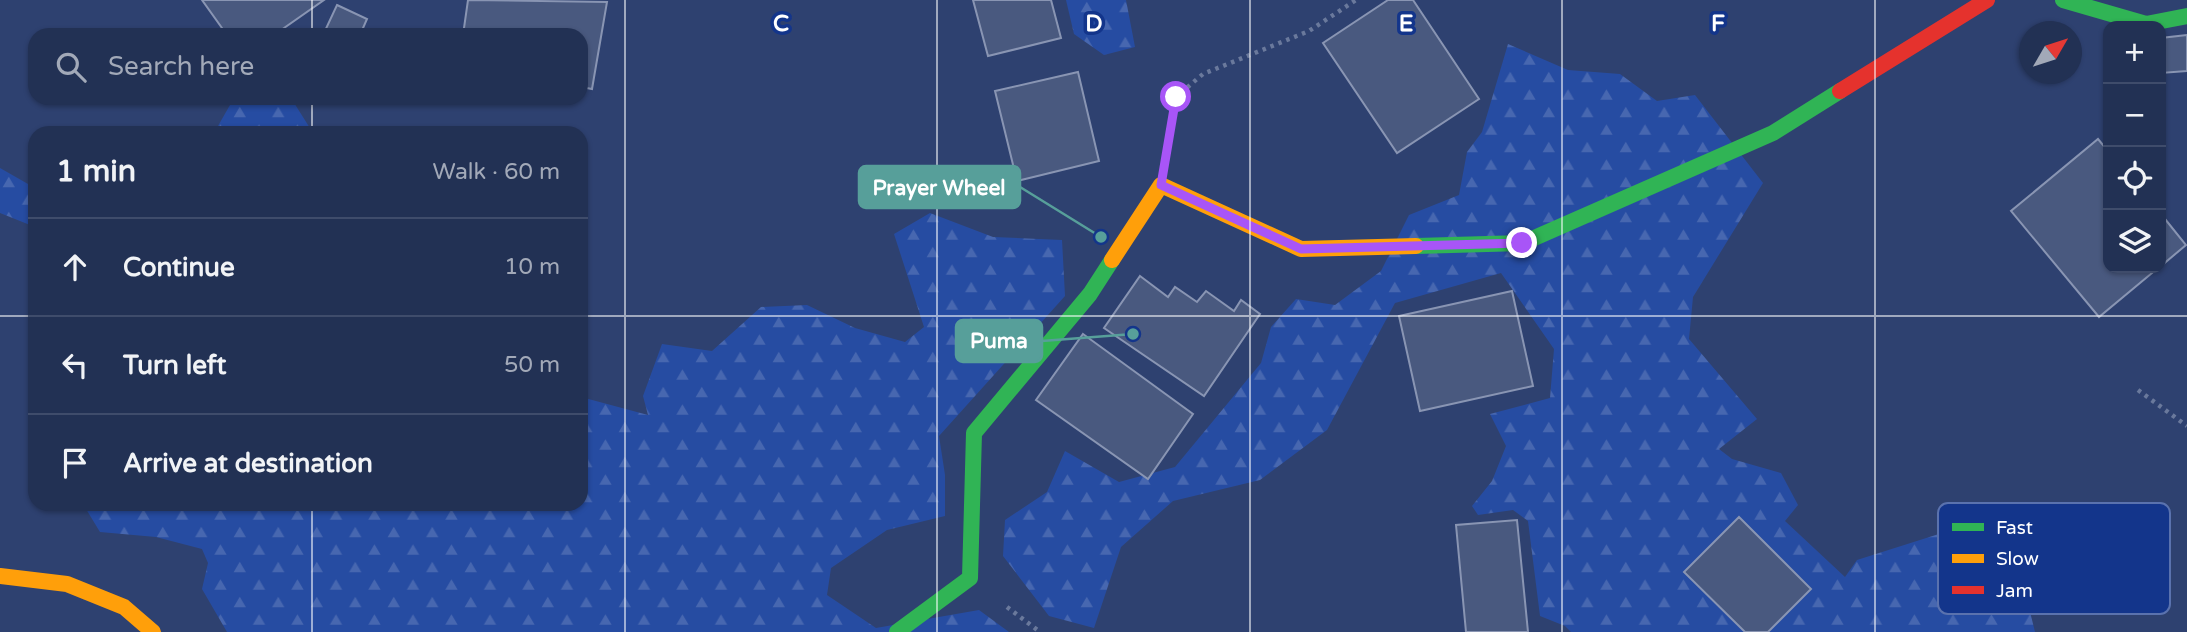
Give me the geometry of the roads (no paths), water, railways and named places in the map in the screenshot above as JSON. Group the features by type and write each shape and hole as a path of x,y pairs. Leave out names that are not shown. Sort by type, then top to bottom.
{"street":[{"path":"897,632 970,578 974,433 1090,294 1161,185 1301,249 1522,243 1773,134 1987,0"},
{"path":"2063,0 2146,24 2187,16"},
{"path":"0,576 67,584 124,607 153,632"}],"place":[{"name":"Prayer Wheel","path":"1101,237"},
{"name":"Puma","path":"1133,334"}]}
